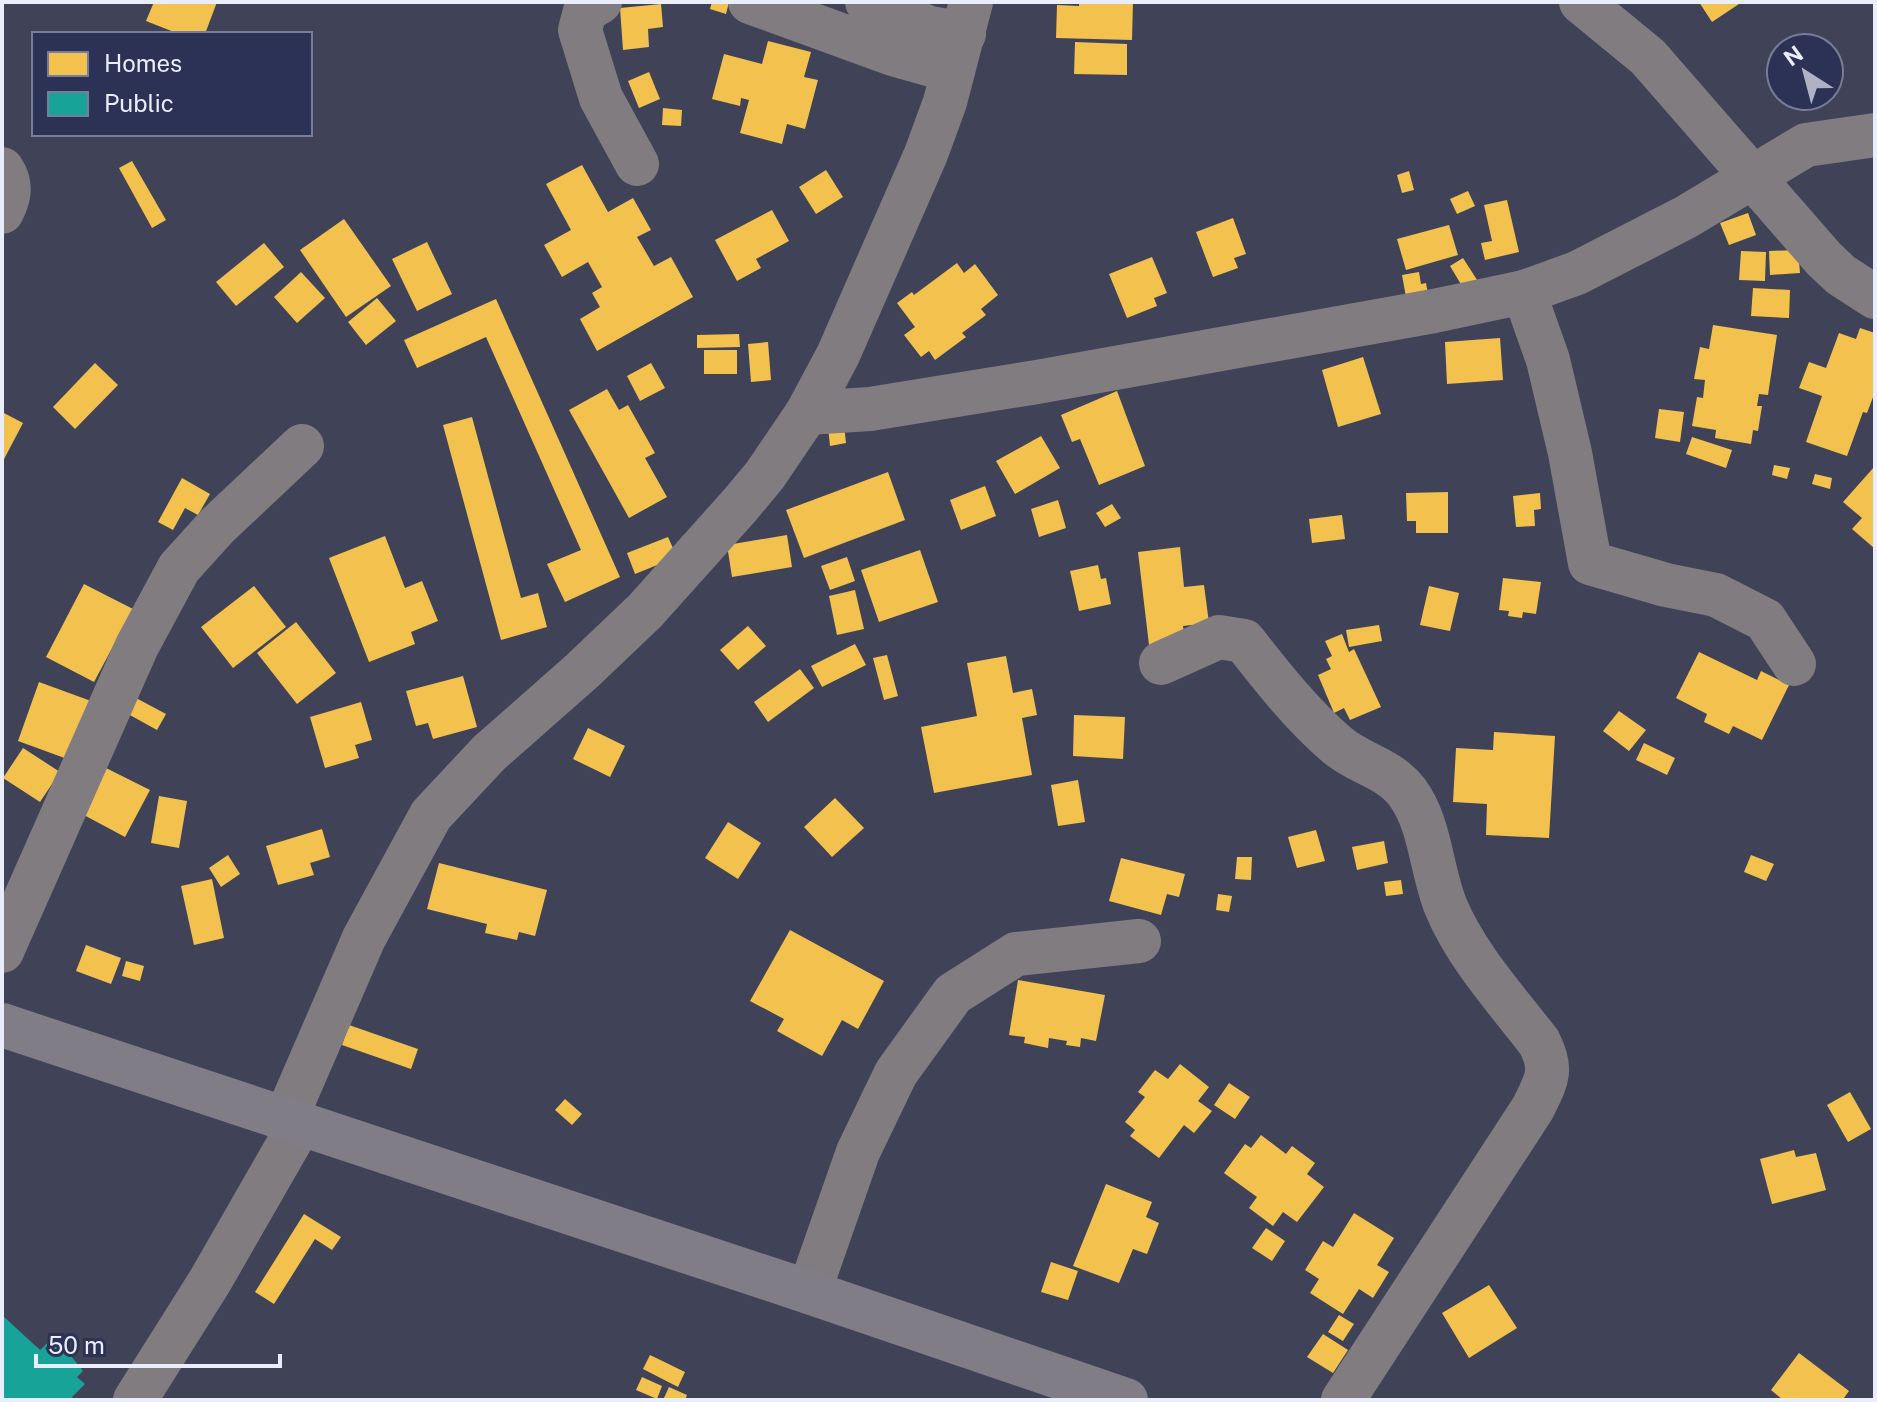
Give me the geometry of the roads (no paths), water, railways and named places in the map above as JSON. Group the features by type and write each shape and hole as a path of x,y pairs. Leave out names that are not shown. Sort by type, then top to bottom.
{"main road":[{"path":"2,1025 809,1292 1106,1397"}],"street":[{"path":"600,2 585,11 580,30 601,98 637,164"},
{"path":"750,2 893,54 963,36"},
{"path":"867,2 930,28 963,36"},
{"path":"1581,2 1648,57 1824,259 1841,275 1875,297"},
{"path":"135,1400 210,1281 293,1121 364,938 431,815 489,753 582,671 676,578 765,475 807,413 838,355 900,218 945,102 963,36"},
{"path":"807,413 870,409 1037,382 1524,292 1577,273 1686,217 1806,145 1875,135"},
{"path":"2,169 10,184 9,198 2,212"},
{"path":"1524,292 1548,360 1570,453 1590,563 1666,585 1716,595 1765,620 1794,664"},
{"path":"2,951 137,646 179,568 217,526 302,446"},
{"path":"1161,663 1219,637 1244,641 1273,679 1339,747 1375,765 1401,784 1420,818 1445,904 1456,927 1471,953 1539,1042 1548,1059 1548,1077 1533,1108 1343,1400"},
{"path":"809,1292 858,1152 896,1073 953,994 1016,954 1139,941"}]}
